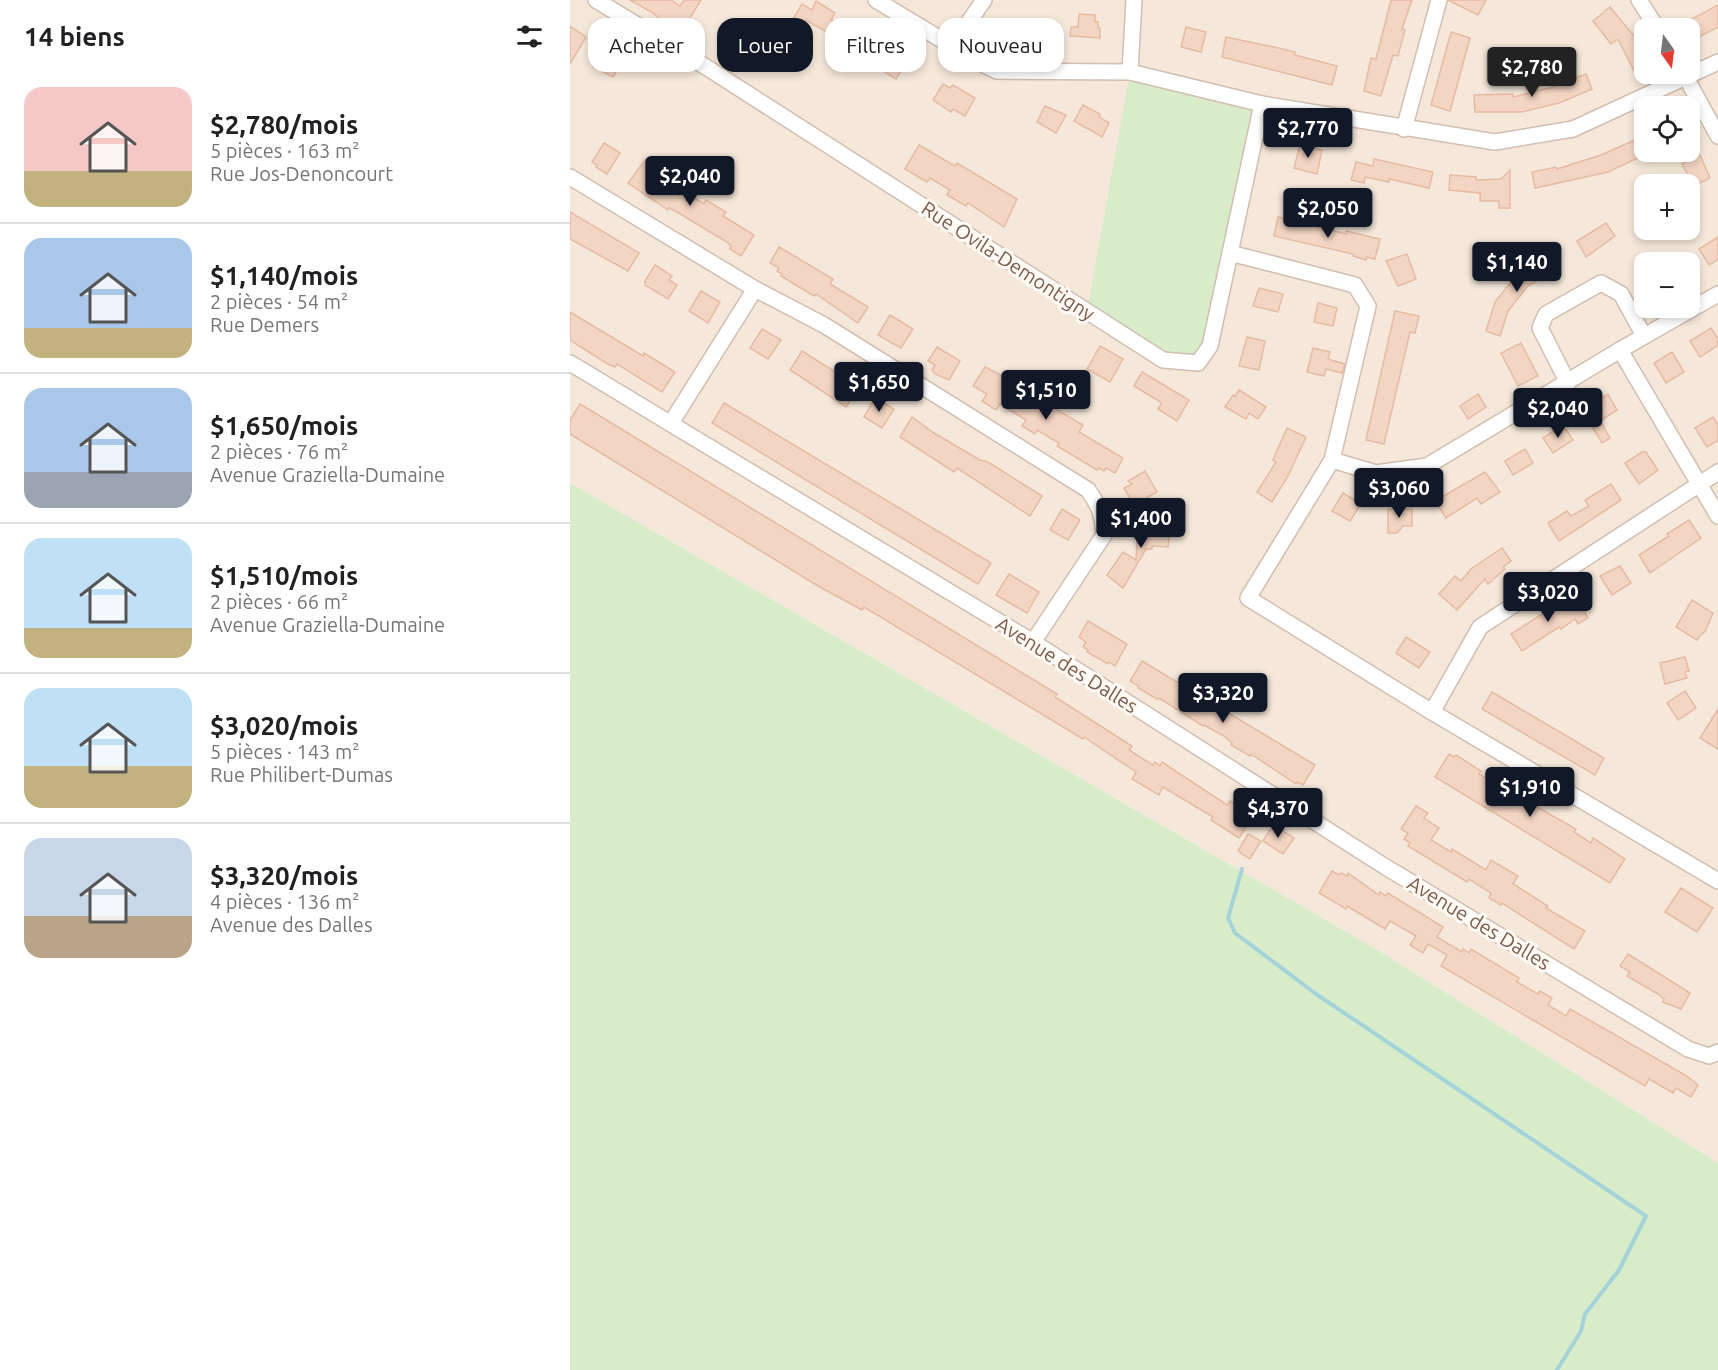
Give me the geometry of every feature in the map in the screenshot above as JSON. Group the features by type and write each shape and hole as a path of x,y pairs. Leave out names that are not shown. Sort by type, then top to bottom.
{"street":[{"name":"Rue Ovila-Demontigny","path":"596,0 706,67 1163,360 1198,363 1210,346 1262,104"},
{"path":"876,0 938,38"},
{"path":"971,18 984,0"},
{"path":"1130,72 1134,0"},
{"path":"1404,129 1438,0"},
{"path":"1639,0 1651,18"},
{"path":"1700,70 1718,62"},
{"path":"1064,72 1130,72 1262,104 1404,129 1495,142 1573,129 1668,84"},
{"path":"1689,84 1718,136"},
{"path":"570,177 755,289 824,325 1088,490 1098,504 1103,517 1104,536 1033,642"},
{"path":"1230,253 1355,285 1368,306 1332,460 1248,598 1431,712 1718,881"},
{"path":"1568,383 1540,328 1546,314 1600,283 1621,294 1644,336"},
{"path":"671,423 755,289"},
{"path":"1332,460 1376,473 1426,466 1718,294"},
{"path":"1620,350 1718,516"},
{"name":"Avenue des Dalles","path":"570,363 1033,642 1384,866 1678,1043 1709,1056 1718,1052"},
{"path":"1431,712 1480,627 1718,472"}],"shaded area":[{"path":"570,0 1718,0 1718,1163 1381,952 570,483"}],"green space":[{"path":"1130,72 1262,104 1210,346 1198,363 1163,360 1087,311"},
{"path":"570,483 1381,952 1718,1163 1718,1370 570,1370"}],"building":[{"path":"630,0 671,0 680,6 684,0 701,0 690,18 659,18"},
{"path":"1391,0 1412,0 1402,29 1405,30 1398,56 1393,55 1381,96 1364,91 1371,58 1376,59"},
{"path":"1448,0 1486,0 1478,15"},
{"path":"816,1 835,13 832,18 825,18 825,31 813,24 813,18 794,18 802,4 812,10"},
{"path":"1718,5 1718,27 1700,36 1700,18 1694,18"},
{"path":"1610,7 1634,36 1634,71 1618,39 1611,44 1593,21"},
{"path":"1079,14 1095,15 1095,22 1098,22 1098,28 1100,28 1100,38 1070,36 1071,27 1078,27"},
{"path":"570,26 586,37 570,64"},
{"path":"1186,27 1206,32 1201,52 1181,47"},
{"path":"1451,32 1470,38 1450,111 1431,105"},
{"path":"1226,37 1295,52 1295,55 1337,66 1332,85 1222,57"},
{"path":"604,72 616,72 613,77"},
{"path":"885,72 900,72 896,79"},
{"path":"1586,74 1592,89 1559,103 1522,112 1475,112 1474,95 1513,94 1513,97 1554,87"},
{"path":"943,84 950,88 953,85 975,98 965,116 953,109 951,112 933,100"},
{"path":"1083,105 1100,114 1099,117 1109,123 1102,137 1074,121"},
{"path":"1045,106 1066,115 1056,133 1037,122"},
{"path":"1634,140 1634,160 1608,172 1535,188 1532,172 1556,167 1557,169 1601,155"},
{"path":"604,143 620,153 607,174 592,162"},
{"path":"919,145 955,166 957,163 1017,199 1004,227 968,203 966,206 947,195 950,190 930,178 927,182 905,169"},
{"path":"1300,145 1322,150 1317,174 1294,168"},
{"path":"1700,155 1710,178 1700,183 1700,174 1687,174 1682,164 1700,162"},
{"path":"646,159 666,172 662,178 704,204 706,200 726,212 723,216 754,235 741,256 730,249 731,246 727,242 677,212 669,208 668,210 628,183"},
{"path":"1374,159 1433,172 1429,188 1389,179 1389,182 1365,177 1364,183 1351,180 1356,162 1373,166"},
{"path":"1510,170 1510,208 1499,208 1499,201 1480,201 1480,193 1449,190 1450,175 1476,177 1476,180 1501,179"},
{"path":"570,212 639,253 628,271 570,239"},
{"path":"1278,217 1346,234 1346,231 1380,239 1375,259 1367,257 1366,260 1353,256 1353,254 1274,236"},
{"path":"1606,223 1615,236 1586,257 1577,241"},
{"path":"1718,237 1718,259 1709,265 1699,249"},
{"path":"779,247 833,279 830,284 868,307 858,323 816,294 814,296 781,276 782,274 777,271 779,268 770,263"},
{"path":"1407,254 1416,279 1398,286 1386,261"},
{"path":"1550,256 1558,268 1528,286 1508,311 1500,336 1486,331 1495,302 1515,277"},
{"path":"655,265 672,276 669,280 677,285 668,299 645,285"},
{"path":"1259,288 1283,294 1278,312 1253,306"},
{"path":"701,291 720,302 708,323 689,311"},
{"path":"1318,303 1337,308 1333,326 1314,322"},
{"path":"1395,311 1419,316 1415,333 1410,332 1384,444 1366,440"},
{"path":"570,312 643,356 644,353 675,372 662,392 617,364 615,367 606,363 570,340"},
{"path":"890,315 913,329 901,348 878,335"},
{"path":"1711,328 1718,339 1718,345 1700,357 1690,341"},
{"path":"762,329 781,340 768,359 750,348"},
{"path":"1247,337 1265,341 1259,370 1239,366"},
{"path":"1521,343 1538,376 1518,386 1501,353"},
{"path":"1100,346 1123,359 1110,382 1087,369"},
{"path":"937,347 960,361 949,380 935,374 932,370 935,365 928,361"},
{"path":"1313,348 1330,352 1328,359 1345,364 1342,373 1326,369 1324,376 1307,372"},
{"path":"802,351 859,387 846,407 790,370"},
{"path":"1672,352 1684,372 1666,383 1654,363"},
{"path":"985,367 1011,380 1010,382 1083,425 1079,432 1123,458 1115,473 1106,468 1104,471 1099,468 1097,470 1057,446 1059,443 1037,430 1035,434 1022,426 1026,420 1000,404 996,410 982,401 987,394 973,386"},
{"path":"1142,372 1189,400 1177,421 1158,409 1162,403 1134,386"},
{"path":"1239,390 1266,407 1258,419 1249,413 1246,419 1225,407"},
{"path":"1478,394 1486,407 1468,419 1460,406"},
{"path":"1608,394 1617,410 1600,421 1610,438 1602,443 1582,410"},
{"path":"875,398 894,409 882,428 864,417"},
{"path":"724,403 991,563 978,584 712,423"},
{"path":"580,404 1057,694 1055,697 1132,746 1129,750 1153,765 1155,762 1160,766 1162,762 1227,805 1230,801 1238,807 1237,809 1241,812 1239,814 1250,821 1239,838 1211,820 1213,817 1163,787 1159,795 1132,779 1136,772 1084,737 1083,739 864,607 862,610 818,586 570,434 570,420"},
{"path":"912,417 934,433 980,460 988,462 1042,496 1030,516 957,468 954,472 900,437"},
{"path":"1713,417 1718,425 1718,440 1707,447 1695,428"},
{"path":"1563,425 1573,440 1553,453 1543,438"},
{"path":"1287,428 1306,437 1287,478 1272,502 1257,492 1276,462 1273,460"},
{"path":"1525,449 1533,463 1513,475 1505,461"},
{"path":"1642,452 1646,452 1658,470 1639,484 1625,463"},
{"path":"1145,471 1157,492 1134,505 1124,488 1132,484 1128,481"},
{"path":"1485,472 1500,492 1481,504 1477,498 1446,518 1435,501"},
{"path":"1611,484 1621,500 1559,541 1548,523 1567,511 1571,516 1589,506 1585,500"},
{"path":"1343,493 1361,504 1350,521 1332,511"},
{"path":"1062,509 1080,520 1068,540 1050,530"},
{"path":"1388,509 1412,509 1412,526 1403,526 1397,533 1388,533"},
{"path":"1142,519 1171,522 1168,547 1152,546 1152,549 1146,549 1123,588 1107,575 1123,552 1136,560 1138,530 1141,530"},
{"path":"1689,520 1701,538 1650,573 1639,555"},
{"path":"1502,548 1511,561 1488,584 1485,579 1457,610 1439,594 1455,576 1461,581 1471,569"},
{"path":"1620,566 1631,583 1612,595 1600,576"},
{"path":"1009,574 1039,592 1027,613 996,595"},
{"path":"1569,597 1577,611 1582,608 1588,618 1578,624 1575,619 1561,629 1559,627 1522,651 1511,634"},
{"path":"1692,600 1713,613 1705,632 1697,640 1676,627"},
{"path":"1088,621 1127,644 1115,666 1087,652 1088,650 1083,647 1086,642 1079,637"},
{"path":"1406,637 1430,652 1419,668 1396,653"},
{"path":"1685,657 1689,671 1685,672 1687,678 1665,684 1660,663"},
{"path":"1142,661 1315,765 1303,785 1297,782 1296,784 1251,754 1250,756 1231,745 1232,743 1224,736 1138,688 1139,686 1130,681"},
{"path":"1685,691 1696,708 1678,720 1667,703"},
{"path":"1492,692 1604,758 1595,775 1482,709"},
{"path":"1718,709 1718,749 1700,738"},
{"path":"1449,754 1454,757 1456,755 1481,771 1479,774 1497,784 1503,786 1504,784 1529,799 1528,802 1576,829 1574,832 1591,843 1593,838 1625,859 1610,883 1435,777"},
{"path":"1416,806 1428,813 1424,818 1439,828 1431,840 1451,852 1452,849 1486,870 1491,860 1518,876 1513,884 1548,906 1546,908 1585,931 1574,949 1502,903 1501,905 1489,898 1491,893 1469,879 1467,882 1408,846 1410,843 1404,839 1408,833 1401,829"},
{"path":"1273,825 1294,838 1283,854 1263,841"},
{"path":"1248,834 1261,841 1250,859 1238,851"},
{"path":"1332,871 1347,876 1348,873 1379,895 1380,892 1386,896 1388,893 1443,927 1437,937 1462,952 1463,949 1469,953 1471,949 1519,978 1517,982 1538,994 1540,991 1552,998 1548,1005 1566,1016 1570,1009 1687,1076 1698,1085 1691,1097 1676,1088 1673,1093 1649,1079 1645,1086 1441,966 1447,955 1428,944 1423,953 1410,945 1416,936 1390,921 1385,929 1347,906 1346,909 1319,893"},
{"path":"1681,888 1713,908 1697,932 1665,912"},
{"path":"1628,954 1690,993 1681,1009 1663,1002 1664,999 1658,994 1627,976 1630,972 1620,966"}],"waterway":[{"path":"1242,869 1228,918 1235,933 1316,994 1646,1216 1619,1270 1585,1314 1581,1331 1557,1370"}]}
